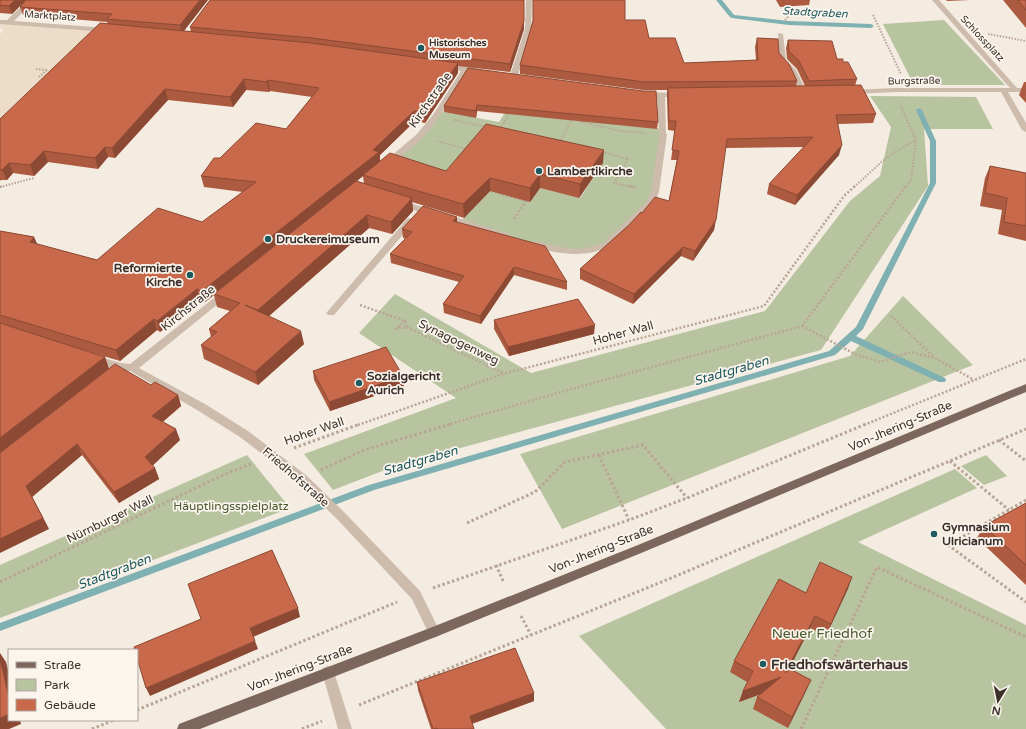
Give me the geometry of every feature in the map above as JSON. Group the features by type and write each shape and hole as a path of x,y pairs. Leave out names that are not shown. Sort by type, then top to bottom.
{"main road":[{"name":"Von-Jhering-Straße","path":"184,729 434,632 720,516 1026,388"}],"street":[{"path":"4,22 32,0"},
{"path":"514,76 528,29 529,0"},
{"name":"Schlossplatz","path":"935,0 1006,78 1015,90"},
{"path":"35,24 43,16"},
{"name":"Marktplatz","path":"4,22 115,31"},
{"path":"780,34 783,61 792,70 803,93"},
{"path":"434,65 486,72"},
{"name":"Kirchstraße","path":"380,169 419,137 436,116 466,69"},
{"name":"Burgstraße","path":"841,92 894,90 1026,90"},
{"path":"1002,90 1026,130"},
{"path":"636,93 688,95"},
{"path":"392,200 503,235 564,251 578,252 600,249 636,218 650,202 655,192 663,134 661,95"},
{"path":"331,313 344,300 421,209"},
{"name":"Kirchstraße","path":"132,368 232,289"},
{"name":"Friedhofstraße","path":"83,355 120,367 132,368 201,407 244,434 273,455 303,479 340,515 415,594 434,632"},
{"path":"108,376 120,367"},
{"path":"328,672 345,729"}],"path":[{"path":"873,15 910,90"},
{"path":"982,33 1026,41"},
{"path":"36,69 47,70 39,77 43,78"},
{"path":"303,479 364,450 568,390 802,326 911,180 916,140 894,90"},
{"path":"495,128 500,130 512,110"},
{"path":"557,146 572,120 574,113"},
{"path":"436,116 491,127 486,133"},
{"path":"566,118 620,131 663,134"},
{"path":"419,137 472,151"},
{"path":"553,140 560,142"},
{"name":"Hoher Wall","path":"273,455 503,374 764,306 844,196 887,157 916,140"},
{"path":"598,151 628,159 614,183 655,192"},
{"path":"0,187 34,178"},
{"path":"484,189 526,201 503,235"},
{"path":"344,300 405,321"},
{"path":"891,316 935,358 974,380"},
{"name":"Synagogenweg","path":"407,327 405,321 396,329 407,327 503,374"},
{"path":"802,326 855,354 880,362 911,352 935,358"},
{"path":"138,710 415,594 629,520 687,498 1026,359"},
{"path":"302,729 1026,429"},
{"path":"999,440 1026,461"},
{"path":"467,523 535,492 565,462 643,445 687,498"},
{"name":"Nürnburger Wall","path":"0,582 224,475 273,455"},
{"path":"599,455 629,520"},
{"path":"950,461 1009,510"},
{"path":"1026,500 948,545 1026,602"},
{"path":"801,729 877,567 1026,637"},
{"path":"92,729 112,721"}],"green space":[{"path":"944,20 1005,85 914,85 883,24"},
{"path":"870,96 976,97 993,129 924,129 928,186 821,350 398,465 333,490 304,454 456,398 359,333 395,294 531,373 765,311 850,201 880,176 891,127"},
{"path":"439,111 499,122 506,111 663,129 651,202 600,249 564,251 503,235 462,220 484,197 387,164 419,137","holes":["603,163 580,198 540,188 529,202 488,164"]},
{"path":"903,296 973,365 562,529 520,454 850,356"},
{"name":"Häuptlingsspielplatz","path":"247,455 290,508 0,618 0,565"},
{"path":"986,455 1007,476 984,485 961,466"},
{"name":"Neuer Friedhof","path":"955,469 977,488 858,542 1026,625 1026,729 666,729 579,636"}],"shaded area":[{"path":"0,22 99,29 0,124 0,33 4,32 0,27"}],"building":[{"path":"0,0 15,0 9,6 0,5"},
{"path":"26,0 200,0 180,25 106,19 112,14 20,7"},
{"path":"210,0 524,0 524,21 510,64 312,38 190,27"},
{"path":"533,0 625,0 625,20 645,20 649,38 675,38 684,63 758,60 757,38 778,39 779,53 789,64 797,81 644,82 520,65 533,21"},
{"path":"1018,0 1026,0 1026,10"},
{"path":"100,23 311,43 458,63 424,112 414,111 373,150 379,152 202,291 197,289 157,321 154,319 116,350 0,315 0,231 34,237 30,242 97,260 158,208 202,222 256,182 201,176 214,158 220,158 256,123 286,129 319,88 268,80 267,82 244,79 230,97 165,89 112,148 105,147 95,158 44,151 30,165 9,163 2,170 0,169 0,119"},
{"path":"788,40 832,41 837,59 843,59 843,62 848,62 857,79 809,81 799,61 789,51"},
{"path":"468,68 643,91 656,91 658,122 477,105 476,111 444,106"},
{"path":"861,85 876,114 836,115 842,145 797,195 769,184 813,137 727,139 716,220 695,251 683,247 634,294 580,269 628,226 641,212 642,213 655,197 669,201 679,151 672,150 676,121 669,121 668,88"},
{"path":"486,124 604,150 580,184 540,174 530,188 490,178 463,204 363,175 390,153 446,171"},
{"path":"990,166 1026,173 1026,226 1004,222 1007,198 985,193"},
{"path":"356,181 412,198 391,222 367,215 258,310 245,305 301,331 255,372 201,345 217,332 209,329 240,303 214,294"},
{"path":"423,206 457,217 453,221 545,246 567,282 514,267 480,316 443,304 464,276 390,254 412,232 402,229"},
{"path":"578,299 595,325 508,347 494,320"},
{"path":"0,323 105,357 0,438"},
{"name":"Sozialgericht Aurich","path":"386,347 403,376 329,402 313,371"},
{"path":"115,364 151,385 155,382 178,395 152,416 176,429 145,457 155,468 114,492 77,444 26,486 43,518 0,539 0,453"},
{"path":"1026,503 1026,565 984,526"},
{"path":"272,550 298,608 250,628 255,641 146,688 138,661 138,649 135,649 134,647 201,619 188,584"},
{"name":"Friedhofswärterhaus","path":"820,562 852,577 831,624 815,616 785,673 790,669 811,680 792,717 757,697 781,677 743,691 753,671 734,661 779,579 806,593"},
{"path":"515,648 534,693 470,716 474,729 433,729 417,682"},
{"path":"0,659 8,694 8,714 0,718"}],"waterway":[{"name":"Stadtgraben","path":"719,0 732,16 789,23 871,26"},
{"name":"Stadtgraben","path":"850,337 859,329 933,183 933,141 919,110"},
{"name":"Stadtgraben","path":"0,627 372,487 832,353 850,337"},
{"name":"Stadtgraben","path":"850,337 942,380"}],"place":[{"name":"Historisches Museum","path":"421,48"},
{"name":"Lambertikirche","path":"539,171"},
{"name":"Druckereimuseum","path":"268,239"},
{"name":"Reformierte Kirche","path":"190,275"},
{"name":"Sozialgericht Aurich","path":"359,383"},
{"name":"Gymnasium Ulricianum","path":"934,534"},
{"name":"Friedhofswärterhaus","path":"763,664"}]}
